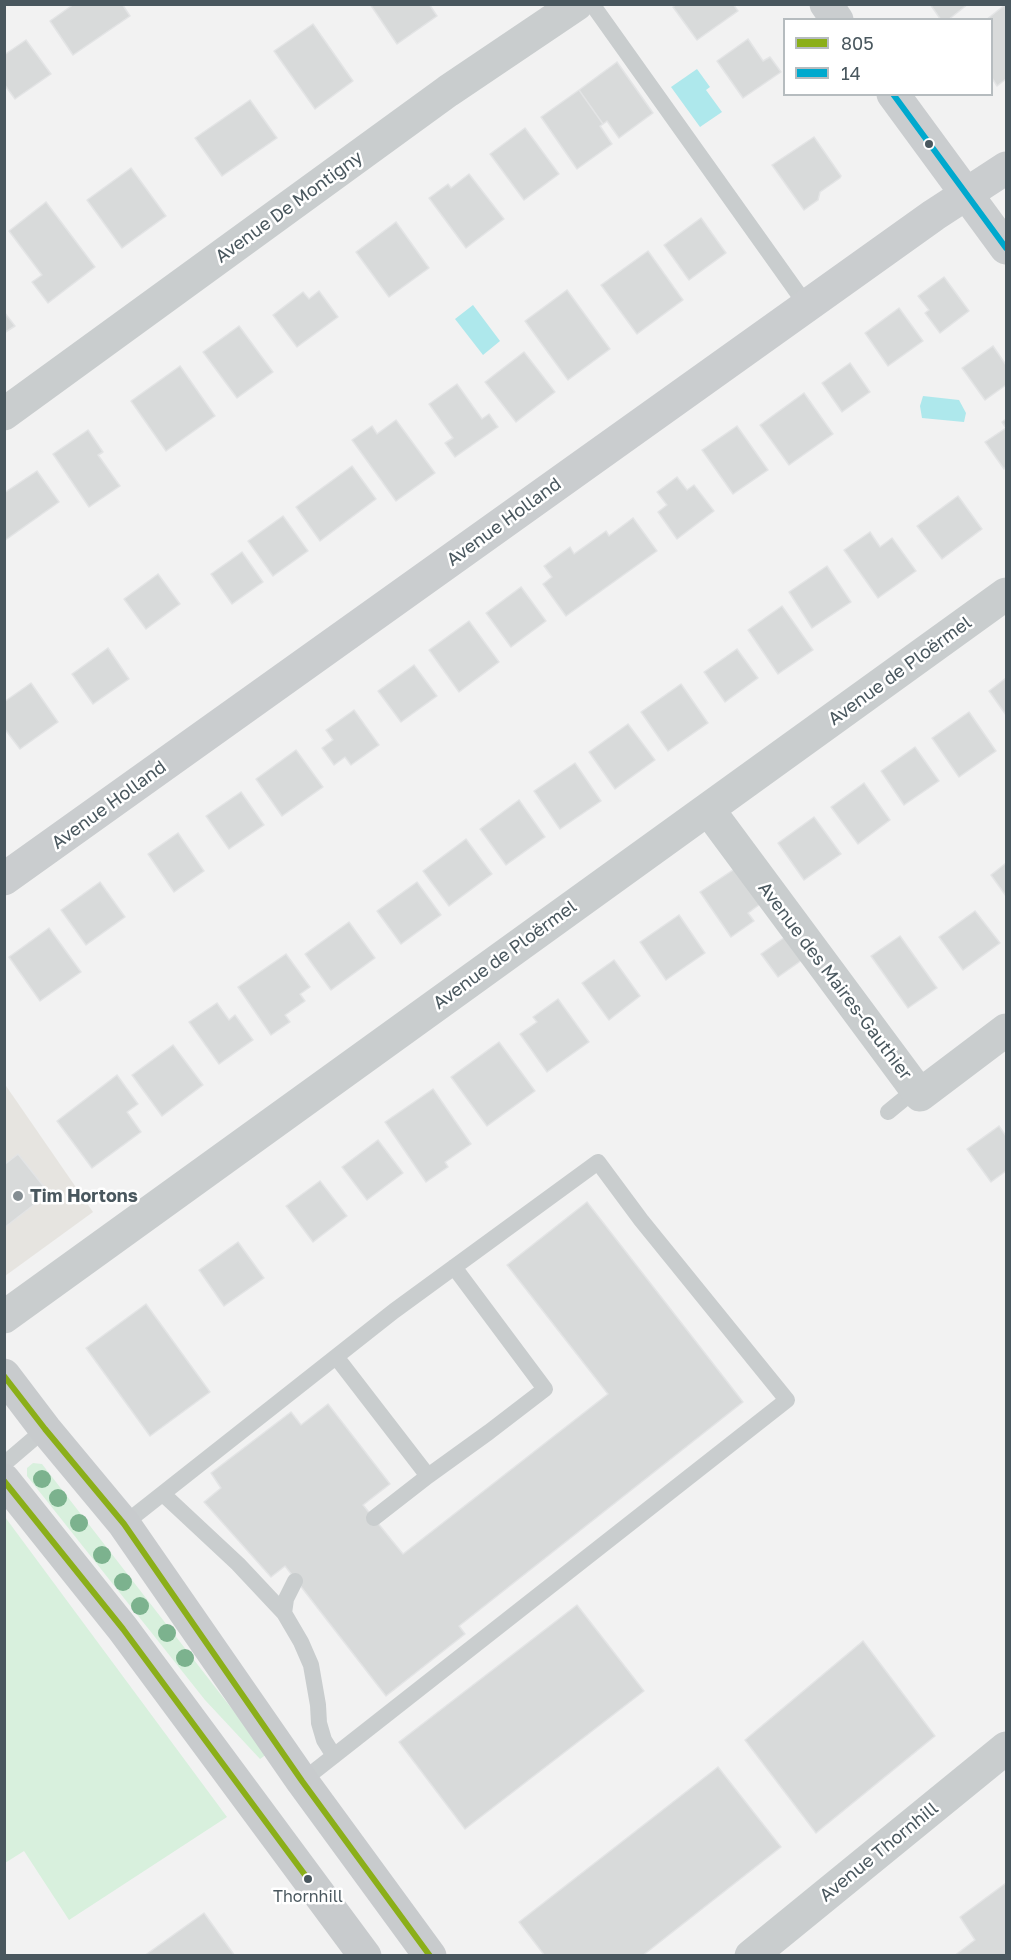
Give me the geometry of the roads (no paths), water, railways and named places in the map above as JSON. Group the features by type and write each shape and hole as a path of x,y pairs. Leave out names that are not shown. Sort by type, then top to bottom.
{"main road":[{"path":"826,4 836,18"},
{"path":"894,96 1006,248"},
{"name":"Avenue Holland","path":"4,879 934,215 1006,168"},
{"path":"4,1375 45,1429 124,1524 302,1781 430,1956"},
{"path":"4,1480 123,1629 365,1956"}],"street":[{"name":"Avenue De Montigny","path":"4,414 448,91 577,4"},
{"name":"Avenue de Ploërmel","path":"4,1317 1006,594"},
{"name":"Avenue des Maires-Gauthier","path":"708,809 920,1095 1006,1030"},
{"name":"Avenue Thornhill","path":"752,1956 1006,1748"}],"lane":[{"path":"592,4 807,306"},
{"path":"888,1112 916,1089"},
{"path":"124,1524 394,1311 597,1162 640,1220 787,1400 302,1781"},
{"path":"374,1518 545,1389 454,1267"},
{"path":"337,1358 428,1476"},
{"path":"4,1464 45,1429"},
{"path":"163,1494 238,1564 284,1613 311,1665 317,1695 319,1723 324,1740 334,1756"},
{"path":"284,1613 286,1599 295,1581"}],"water":[{"path":"697,69 710,87 706,90 722,112 700,127 671,87"},
{"path":"473,305 500,341 483,355 455,319"},
{"path":"923,396 959,400 966,413 964,422 922,418 920,406"}],"place":[{"name":"Tim Hortons","path":"18,1196"},
{"name":"Thornhill","path":"308,1879"}]}
